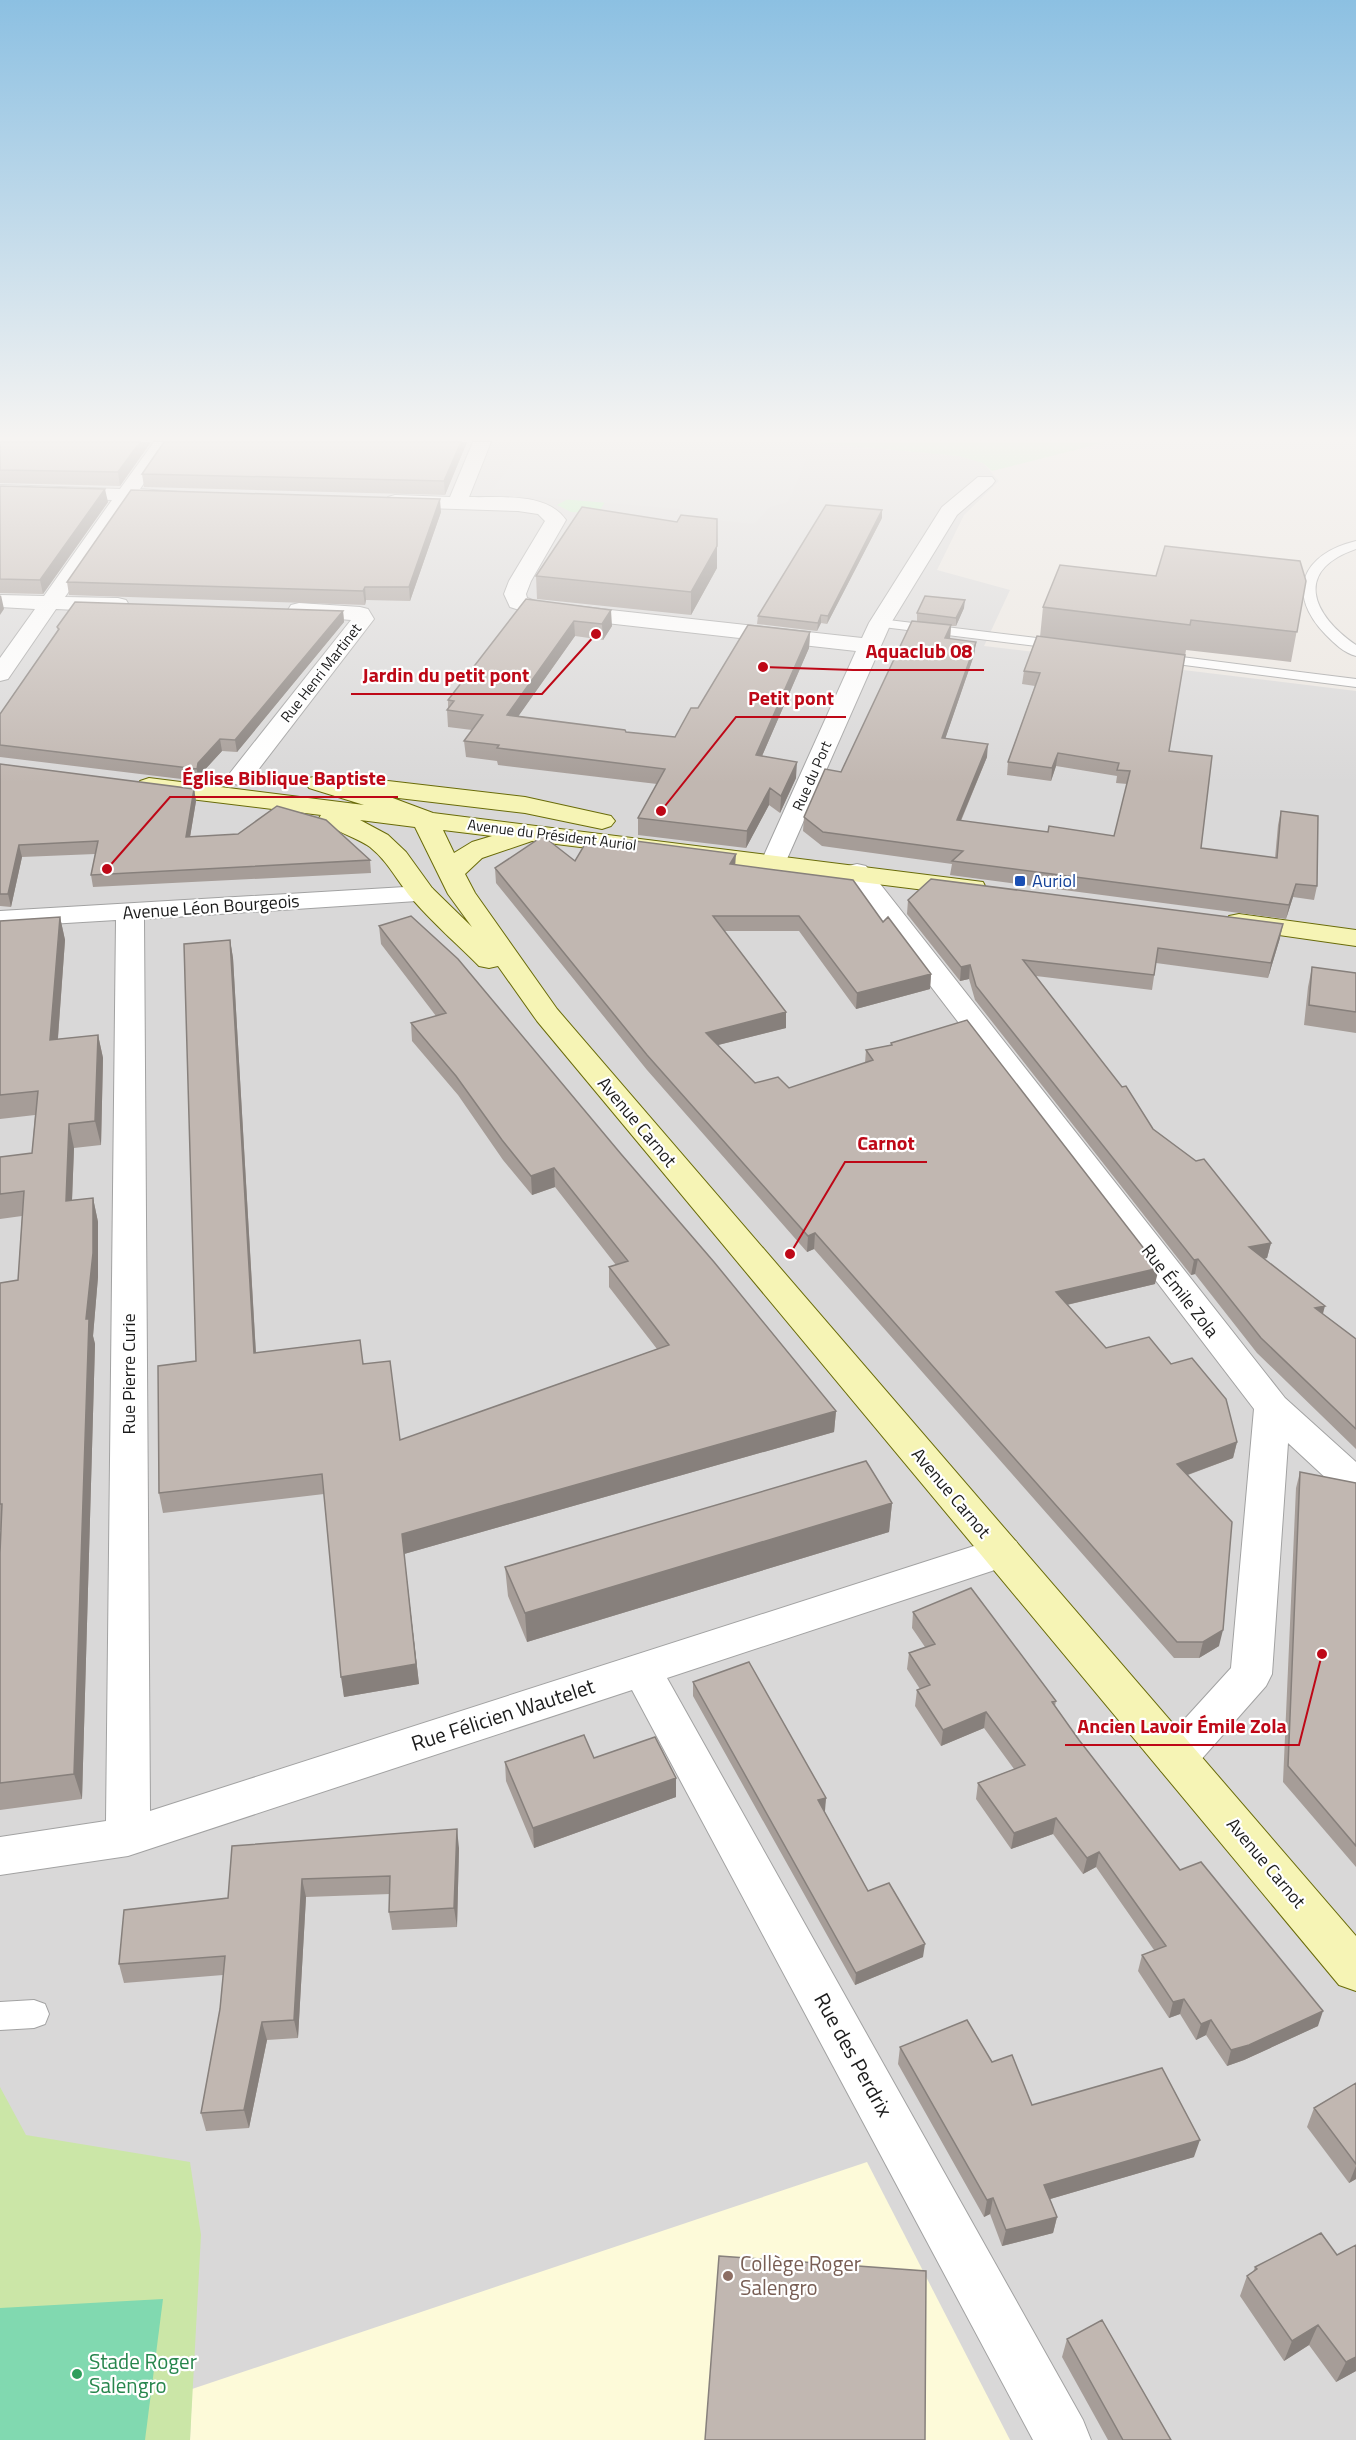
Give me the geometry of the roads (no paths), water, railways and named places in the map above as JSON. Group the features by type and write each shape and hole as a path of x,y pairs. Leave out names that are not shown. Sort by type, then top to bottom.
{"main road":[{"path":"424,819 384,803 318,783 239,778 131,776 278,802 424,819 474,812 584,818"},
{"name":"Avenue du Président Auriol","path":"318,783 434,793 525,806 716,847 763,860"},
{"name":"Avenue Carnot","path":"278,802 345,822 379,840 397,858 422,894 547,1015"},
{"path":"397,858 400,841 424,819"},
{"name":"Avenue du Président Auriol","path":"424,819 996,891"},
{"name":"Avenue Carnot","path":"424,819 462,894 547,1015 1356,1970"},
{"path":"452,874 457,863 487,845 540,834"},
{"path":"1217,920 1356,938"}],"street":[{"path":"0,674 83,556"},
{"path":"535,556 515,594 518,602 535,608 869,646"},
{"name":"Rue du Port","path":"763,860 880,623 921,556"},
{"path":"0,602 144,606"},
{"name":"Rue Henri Martinet","path":"239,778 363,619 360,614 345,612 274,610"},
{"name":"Rue Émile Zola","path":"857,872 1272,1407 1356,1484"},
{"name":"Avenue Léon Bourgeois","path":"0,919 422,894"},
{"name":"Rue Pierre Curie","path":"128,1836 129,912"},
{"path":"1176,1758 1251,1674 1272,1407"},
{"name":"Rue Félicien Wautelet","path":"0,1856 128,1836 1002,1552"},
{"name":"Rue des Perdrix","path":"642,1670 1063,2440"}],"lane":[{"path":"1328,556 1319,561 1308,579 1310,599 1321,623 1356,652"},
{"path":"880,623 1072,647"},
{"path":"1143,656 1356,683"},
{"path":"0,2016 34,2014"}],"place":[{"name":"Jardin du petit pont","path":"596,634"},
{"name":"Aquaclub 08","path":"763,667"},
{"name":"Petit pont","path":"661,811"},
{"name":"Église Biblique Baptiste","path":"107,869"},
{"name":"Auriol","path":"1020,881"},
{"name":"Carnot","path":"790,1254"},
{"name":"Ancien Lavoir Émile Zola","path":"1322,1654"},
{"name":"Collège Roger Salengro","path":"728,2276"},
{"name":"Stade Roger Salengro","path":"77,2374"}]}
